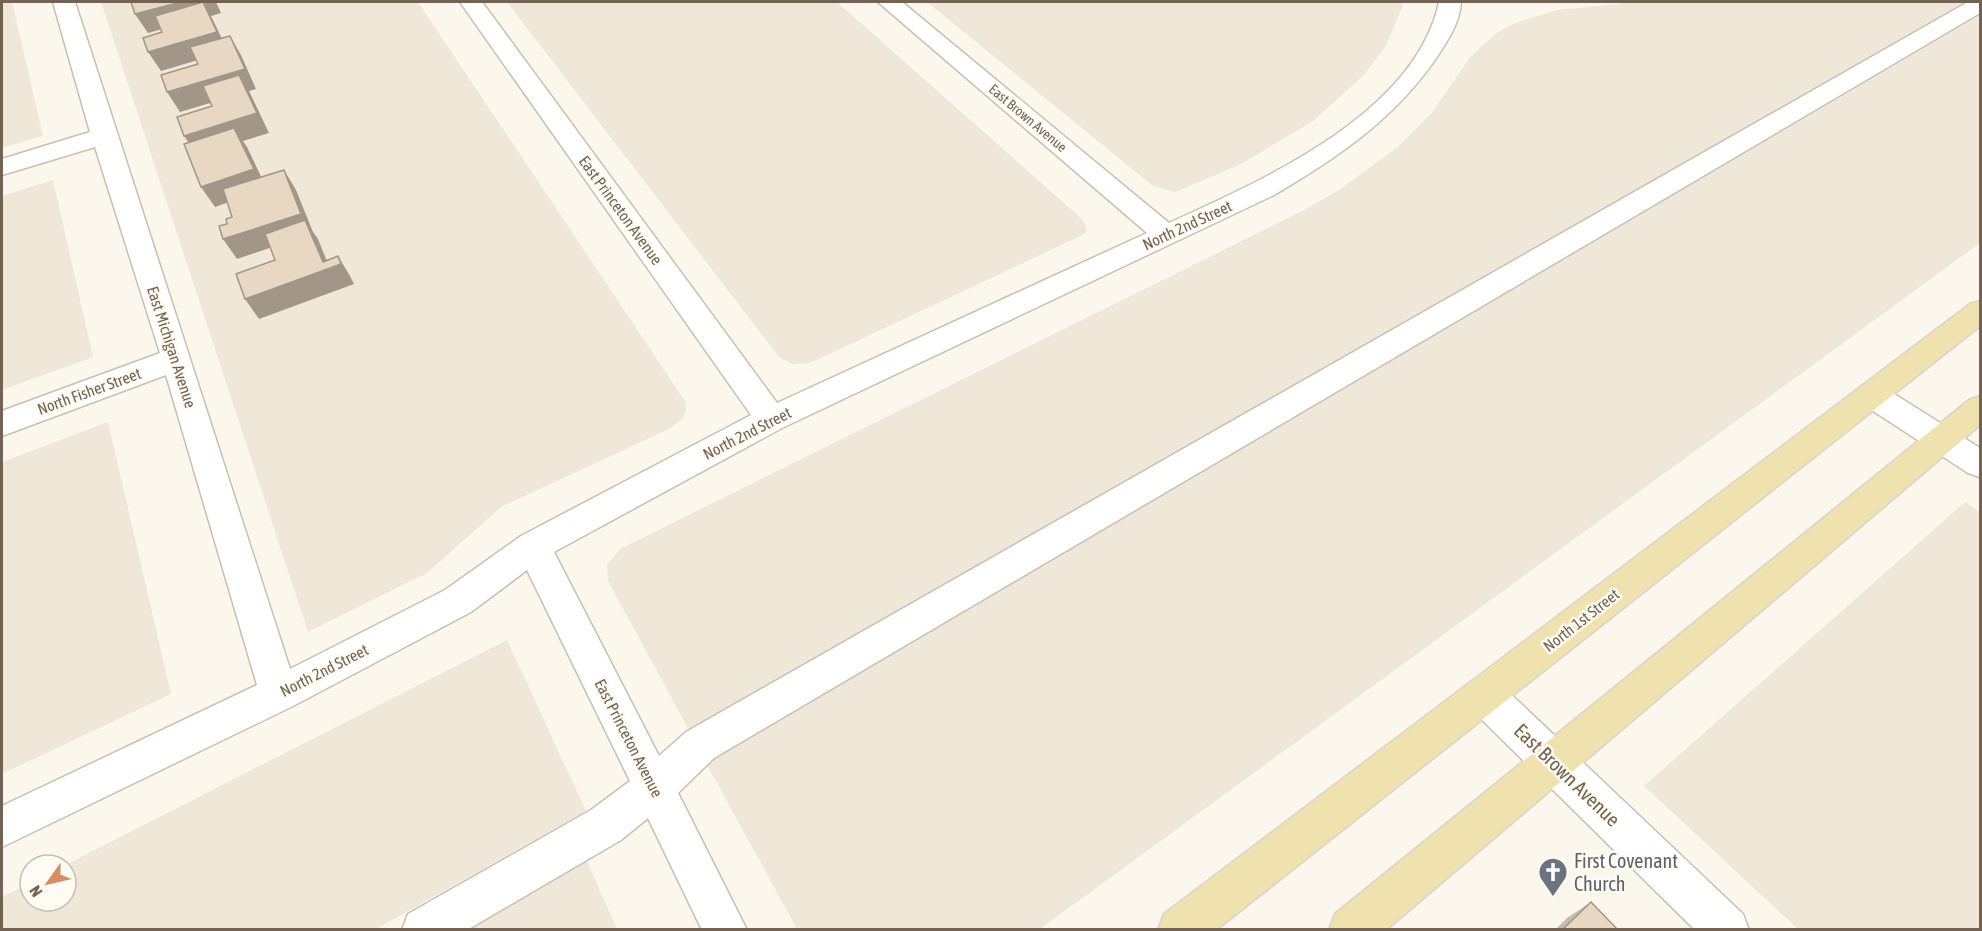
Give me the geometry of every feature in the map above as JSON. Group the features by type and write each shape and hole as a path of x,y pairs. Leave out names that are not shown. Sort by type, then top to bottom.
{"main road":[{"name":"North 1st Street","path":"1180,930 1980,311"},
{"path":"1351,930 1980,408"}],"street":[{"name":"East Michigan Avenue","path":"64,2 104,136 177,359 279,694"},
{"name":"East Princeton Avenue","path":"471,2 771,419"},
{"name":"East Brown Avenue","path":"889,2 1167,235"},
{"name":"North 2nd Street","path":"2,827 279,694 458,601 533,546 771,419 1265,189 1319,158 1366,125 1403,89 1432,48 1448,18 1450,2"},
{"path":"424,930 606,825 654,788 700,745 1980,4"},
{"path":"2,167 104,136"},
{"name":"North Fisher Street","path":"2,424 177,359"},
{"path":"1872,395 1980,464"},
{"name":"East Princeton Avenue","path":"533,546 725,930"},
{"name":"East Brown Avenue","path":"1485,696 1727,930"}],"shaded area":[{"path":"2,2 12,2 43,136 2,148"},
{"path":"101,2 418,2 685,401 686,409 683,418 671,428 501,507 427,573 308,632"},
{"path":"507,2 837,2 1082,219 1087,229 1085,234 810,363 792,364 779,357"},
{"path":"927,2 1401,2 1403,6 1385,47 1363,76 1313,121 1241,164 1175,192 1153,186"},
{"path":"1635,2 1966,2 689,730 608,581 607,565 620,549 1304,210 1339,190 1398,147 1431,114 1471,56 1498,32 1515,23 1557,10"},
{"path":"1980,15 1980,243 1040,929 797,929 706,763"},
{"path":"53,180 93,357 2,390 2,196"},
{"path":"108,422 171,694 2,774 2,462"},
{"path":"1965,502 1980,512 1980,929 1798,929 1644,786"},
{"path":"507,640 586,811 376,929 2,929 2,897 18,889 18,913 78,913 78,858"},
{"path":"586,859 617,929 465,930"}],"building":[{"path":"131,2 181,2 135,14"},
{"path":"203,2 217,32 148,52 143,38 162,32 155,16"},
{"path":"230,36 245,69 167,92 161,75 198,64 190,47"},
{"path":"239,75 257,113 184,136 177,117 212,106 203,86"},
{"path":"234,128 254,169 201,187 184,144"},
{"path":"284,170 301,214 223,239 219,226 227,224 226,219 232,217 223,189"},
{"path":"305,220 323,262 338,256 341,264 245,299 236,274 275,260 265,234"},
{"path":"1591,902 1618,930 1562,930"}],"place":[{"name":"First Covenant Church","path":"1553,898"}]}
